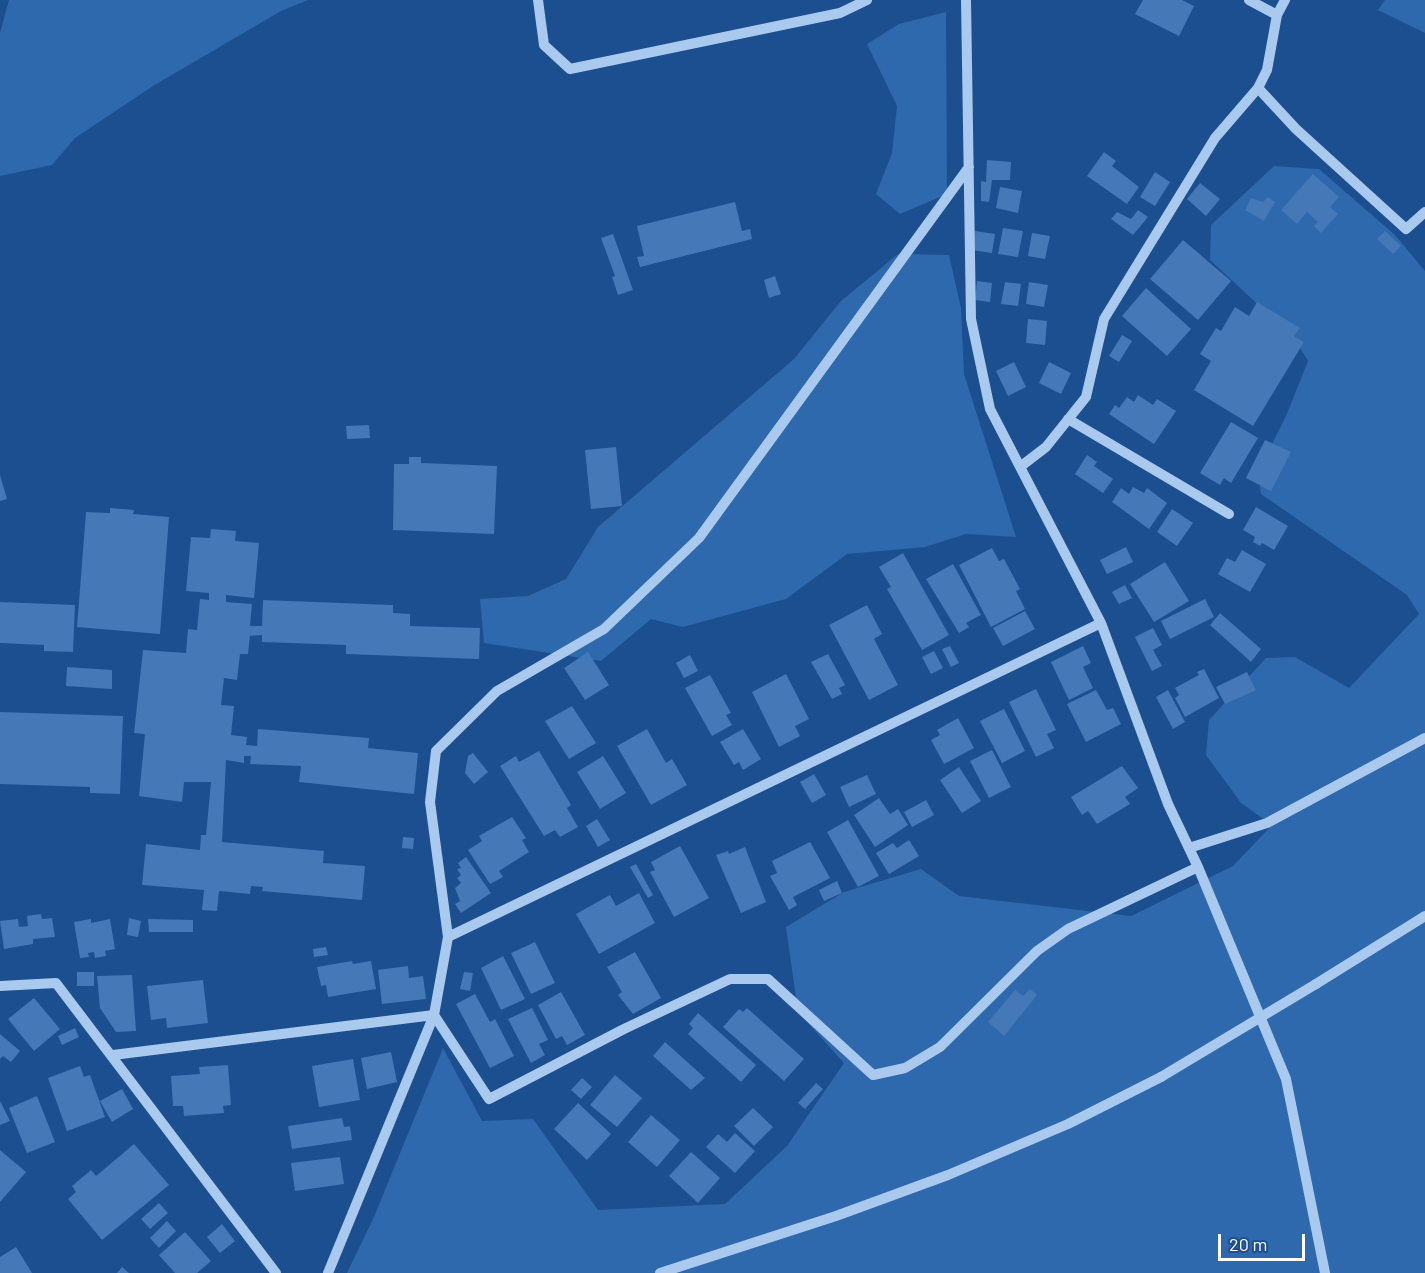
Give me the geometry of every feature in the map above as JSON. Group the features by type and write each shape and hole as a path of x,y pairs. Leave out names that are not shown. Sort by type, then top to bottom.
{"street":[{"path":"538,0 544,45 570,69 840,12 867,0"},
{"path":"966,0 971,319 990,409 1101,622 1168,804 1198,867 1286,1079 1325,1273"},
{"path":"1249,0 1277,15"},
{"path":"1020,467 1046,447 1086,397 1104,319 1215,138 1258,88 1267,70 1277,15 1285,0"},
{"path":"1258,88 1296,129 1406,229 1425,212"},
{"path":"328,1273 434,1015 448,937 430,802 436,751 497,691 604,629 699,538 969,166"},
{"path":"1068,419 1229,514"},
{"path":"448,937 1101,622"},
{"path":"1189,848 1267,823 1425,738"},
{"path":"434,1015 489,1099 624,1029 730,979 768,979 873,1075 906,1068 940,1047 1036,951 1068,928 1198,867"},
{"path":"660,1273 836,1216 948,1175 1068,1124 1161,1077 1425,916"},
{"path":"0,986 56,983 113,1055 276,1273"},
{"path":"113,1055 434,1015"}],"shaded area":[{"path":"9,0 308,0 281,11 153,86 75,138 52,165 0,176 0,33"},
{"path":"1385,0 1425,0 1425,33 1378,10"},
{"path":"946,12 947,194 900,214 876,194 892,153 897,106 867,44 899,24"},
{"path":"1274,166 1319,169 1395,235 1425,271 1425,1273 347,1273 374,1217 443,1048 482,1121 533,1119 598,1210 725,1204 787,1146 844,1063 798,1012 786,927 844,892 921,869 959,896 1131,916 1233,866 1272,825 1241,803 1206,755 1209,720 1266,658 1295,657 1349,688 1419,614 1407,595 1261,494 1258,472 1286,416 1308,361 1294,338 1210,260 1211,225"},
{"path":"898,254 949,255 961,308 964,374 1016,537 966,534 925,547 847,554 786,599 683,627 651,619 601,661 484,643 480,599 528,596 566,579 598,527 794,359 841,301"}],"building":[{"path":"1143,0 1182,0 1194,6 1179,36 1135,14"},
{"path":"1104,152 1116,161 1112,166 1139,187 1127,204 1087,176"},
{"path":"987,160 1011,162 1010,180 992,180 989,202 981,201 981,181 986,182"},
{"path":"1155,172 1170,182 1155,206 1140,197"},
{"path":"1313,174 1339,197 1330,207 1338,214 1321,233 1314,226 1318,222 1307,212 1297,224 1281,210"},
{"path":"1200,183 1220,199 1206,216 1187,199"},
{"path":"1000,187 1022,191 1018,213 996,208"},
{"path":"1268,197 1275,202 1264,221 1245,210 1251,198 1263,202"},
{"path":"735,202 742,231 750,229 752,239 640,267 637,257 644,256 637,226"},
{"path":"1138,210 1148,217 1133,235 1111,219 1117,212 1131,219"},
{"path":"1003,228 1023,231 1018,257 998,254"},
{"path":"975,231 995,234 992,253 972,250"},
{"path":"1385,231 1401,246 1393,254 1377,239"},
{"path":"1032,233 1050,236 1045,259 1028,256"},
{"path":"613,234 633,290 618,295 612,277 615,276 601,238"},
{"path":"1183,240 1231,281 1198,320 1150,279"},
{"path":"775,276 781,294 769,298 764,280"},
{"path":"977,281 992,283 990,302 975,300"},
{"path":"1005,282 1021,284 1018,306 1001,304"},
{"path":"1029,282 1048,285 1044,307 1026,304"},
{"path":"1146,288 1191,329 1167,356 1122,316"},
{"path":"1257,302 1300,328 1294,336 1304,342 1253,426 1194,390 1211,361 1200,354 1216,328 1221,331 1235,307 1249,316"},
{"path":"1028,319 1047,321 1045,345 1026,343"},
{"path":"1122,335 1132,341 1119,362 1109,356"},
{"path":"1014,362 1026,387 1008,396 996,371"},
{"path":"1049,362 1071,373 1061,394 1039,383"},
{"path":"1138,395 1153,405 1157,399 1176,411 1154,444 1109,414 1115,405 1119,408 1127,397 1134,402"},
{"path":"1231,422 1258,438 1231,483 1224,478 1220,485 1200,473"},
{"path":"369,425 370,438 347,439 346,426"},
{"path":"1265,440 1291,452 1271,491 1246,478"},
{"path":"616,447 622,506 591,509 585,450"},
{"path":"1087,455 1097,462 1094,466 1113,479 1103,493 1075,474"},
{"path":"409,457 421,457 421,463 497,466 494,534 393,530 394,464 409,464"},
{"path":"0,475 7,499 0,501"},
{"path":"1133,487 1144,493 1147,488 1167,503 1149,529 1112,502 1121,488 1129,494"},
{"path":"1256,507 1288,526 1274,550 1262,543 1260,546 1253,542 1255,537 1243,530"},
{"path":"110,508 134,510 133,514 169,517 160,634 77,627 86,512 110,513"},
{"path":"1172,509 1193,523 1177,546 1157,532"},
{"path":"211,529 236,531 235,541 259,543 254,598 226,595 226,602 252,604 250,626 262,626 263,600 393,605 393,613 410,614 410,626 480,628 479,659 346,654 346,645 262,642 262,635 250,636 248,654 240,654 237,680 224,678 221,705 234,706 231,735 247,737 246,745 257,746 258,729 369,738 368,748 418,753 414,794 299,782 301,766 250,764 251,756 244,756 244,763 226,760 222,842 324,851 323,863 365,866 362,900 262,891 263,887 251,886 250,894 219,891 217,911 202,910 204,890 142,885 146,844 200,850 201,835 206,835 211,782 184,782 182,802 139,796 145,734 134,733 143,650 186,653 188,629 197,630 200,599 209,600 209,593 186,591 191,537 210,538"},
{"path":"1126,547 1133,562 1107,574 1100,560"},
{"path":"992,548 999,561 1004,559 1020,589 1016,591 1025,609 991,627 959,565"},
{"path":"1242,550 1266,564 1250,592 1218,574 1227,558 1235,562"},
{"path":"903,553 949,635 922,650 887,589 891,587 879,567"},
{"path":"1165,562 1189,601 1154,622 1130,584"},
{"path":"953,564 981,615 966,623 969,627 959,633 926,579"},
{"path":"1125,585 1132,598 1119,604 1112,592"},
{"path":"1205,599 1214,617 1170,639 1161,621"},
{"path":"0,602 75,605 73,652 44,651 44,645 0,643"},
{"path":"867,605 882,634 874,639 898,685 869,700 829,625"},
{"path":"1025,611 1035,629 1003,646 993,628"},
{"path":"1220,613 1261,649 1251,662 1210,625"},
{"path":"1153,628 1162,645 1153,650 1162,666 1152,671 1135,637"},
{"path":"950,646 959,663 951,667 942,649"},
{"path":"1083,646 1091,663 1083,667 1093,688 1069,700 1051,662"},
{"path":"934,651 943,668 931,674 922,657"},
{"path":"588,652 609,685 585,700 564,668"},
{"path":"828,654 845,685 839,688 842,694 832,699 811,662"},
{"path":"690,655 698,671 684,678 676,663"},
{"path":"67,667 112,670 112,689 66,686"},
{"path":"1204,669 1219,698 1185,717 1175,698 1179,695 1175,688 1199,675 1197,672"},
{"path":"1247,672 1256,690 1225,704 1216,687"},
{"path":"786,674 809,719 795,726 800,736 779,747 752,692"},
{"path":"710,675 731,713 726,715 732,725 712,736 685,688"},
{"path":"1036,689 1056,730 1047,734 1054,748 1036,757 1009,702"},
{"path":"1096,690 1107,710 1113,708 1121,724 1086,742 1067,704"},
{"path":"1168,690 1185,722 1173,729 1156,697"},
{"path":"572,706 596,743 569,759 545,721"},
{"path":"1004,709 1025,751 1002,763 980,721"},
{"path":"0,712 123,716 120,794 90,793 90,787 0,784"},
{"path":"958,718 974,748 944,764 931,740 940,735 937,730"},
{"path":"647,729 666,763 672,759 687,785 651,805 617,746"},
{"path":"743,729 761,759 743,770 739,762 734,765 720,742"},
{"path":"992,750 1011,787 989,798 970,761"},
{"path":"539,751 571,805 567,808 578,827 560,837 555,830 544,836 500,766 516,756 519,762"},
{"path":"473,753 488,772 474,784 465,773 468,756"},
{"path":"603,756 626,793 600,809 577,772"},
{"path":"1122,766 1138,788 1125,797 1130,804 1097,824 1088,811 1082,815 1071,797"},
{"path":"959,767 981,801 962,813 940,780"},
{"path":"814,774 826,795 812,803 800,782"},
{"path":"867,775 876,794 849,807 840,787"},
{"path":"879,798 890,814 898,809 908,825 875,847 854,815"},
{"path":"926,800 934,815 912,827 904,812"},
{"path":"512,817 526,838 522,840 529,852 499,871 503,877 490,884 468,850 482,841 479,836"},
{"path":"597,819 610,840 598,847 586,826"},
{"path":"848,820 879,876 858,887 827,832"},
{"path":"403,837 414,838 413,849 402,848"},
{"path":"909,840 919,856 889,874 876,853 893,843 897,848"},
{"path":"810,842 830,878 793,897 797,905 789,910 770,876 777,873 772,861"},
{"path":"680,846 709,898 674,917 650,872 655,870 651,862"},
{"path":"745,847 766,902 741,913 716,855 728,851 729,854"},
{"path":"466,857 491,893 461,913 455,904 460,901 455,888 461,883 457,878 461,875 457,869 461,868 458,863"},
{"path":"636,864 653,895 648,898 630,867"},
{"path":"837,881 842,893 824,901 819,890"},
{"path":"639,893 655,923 599,954 576,914 610,895 616,906"},
{"path":"41,914 42,919 52,918 55,937 33,939 33,944 4,949 0,921 18,919 19,927 28,926 27,916"},
{"path":"129,918 141,921 138,937 127,935"},
{"path":"91,919 91,923 110,919 115,949 105,951 106,956 95,958 94,952 88,953 89,957 80,958 74,922"},
{"path":"148,919 193,920 193,932 149,932"},
{"path":"535,942 555,983 531,994 511,953"},
{"path":"326,947 328,955 314,957 313,949"},
{"path":"635,952 661,998 633,1014 618,995 622,992 607,967"},
{"path":"503,956 525,999 501,1010 481,968"},
{"path":"352,961 353,964 371,961 376,989 328,997 326,985 321,986 317,967"},
{"path":"408,966 409,978 423,976 426,999 382,1004 378,970"},
{"path":"77,972 94,972 94,986 77,986"},
{"path":"464,972 473,973 470,991 460,989"},
{"path":"132,975 136,1031 116,1032 100,1008 97,976"},
{"path":"203,980 208,1023 167,1028 166,1018 151,1020 147,986"},
{"path":"1030,989 1037,995 1004,1036 988,1022 1015,990 1023,996"},
{"path":"561,992 585,1035 567,1045 562,1036 556,1039 538,1005"},
{"path":"475,994 490,1022 495,1019 514,1056 490,1068 456,1004"},
{"path":"34,998 60,1029 34,1051 8,1019"},
{"path":"532,1008 548,1040 539,1044 545,1055 531,1063 508,1019"},
{"path":"747,1008 804,1059 784,1081 723,1027 739,1009 743,1012"},
{"path":"698,1013 756,1065 741,1082 688,1034 693,1028 689,1024"},
{"path":"75,1028 79,1037 62,1045 58,1036"},
{"path":"0,1034 20,1051 11,1062 3,1056 0,1059"},
{"path":"665,1042 705,1078 691,1090 653,1056"},
{"path":"391,1052 397,1082 367,1089 361,1058"},
{"path":"353,1059 360,1100 319,1107 312,1066"},
{"path":"228,1065 231,1105 223,1106 224,1113 184,1116 183,1106 173,1106 171,1076 200,1074 199,1067"},
{"path":"80,1066 84,1077 90,1075 105,1117 67,1131 48,1078"},
{"path":"615,1075 642,1098 617,1127 590,1105"},
{"path":"582,1078 592,1087 581,1099 571,1090"},
{"path":"816,1083 823,1089 805,1109 798,1103"},
{"path":"122,1089 133,1109 112,1122 100,1101"},
{"path":"37,1096 55,1142 27,1153 9,1108"},
{"path":"0,1101 10,1121 0,1125"},
{"path":"578,1103 611,1134 587,1160 554,1129"},
{"path":"753,1108 773,1127 754,1146 734,1126"},
{"path":"651,1115 680,1140 657,1167 628,1142"},
{"path":"342,1118 344,1127 350,1126 352,1140 292,1149 288,1126"},
{"path":"735,1133 755,1151 735,1173 706,1147 718,1134 727,1142"},
{"path":"134,1144 169,1185 102,1240 68,1199 76,1192 72,1186 91,1170 96,1176"},
{"path":"0,1150 26,1172 0,1202"},
{"path":"691,1152 720,1178 698,1203 669,1176"},
{"path":"340,1157 344,1184 295,1191 291,1163"},
{"path":"159,1203 168,1213 150,1229 141,1219"},
{"path":"167,1221 176,1231 159,1248 150,1238"},
{"path":"222,1224 235,1241 220,1253 207,1237"},
{"path":"185,1232 211,1261 197,1273 175,1273 159,1255"},
{"path":"16,1247 32,1273 0,1273 0,1257"},
{"path":"122,1267 129,1273 117,1273"}]}
